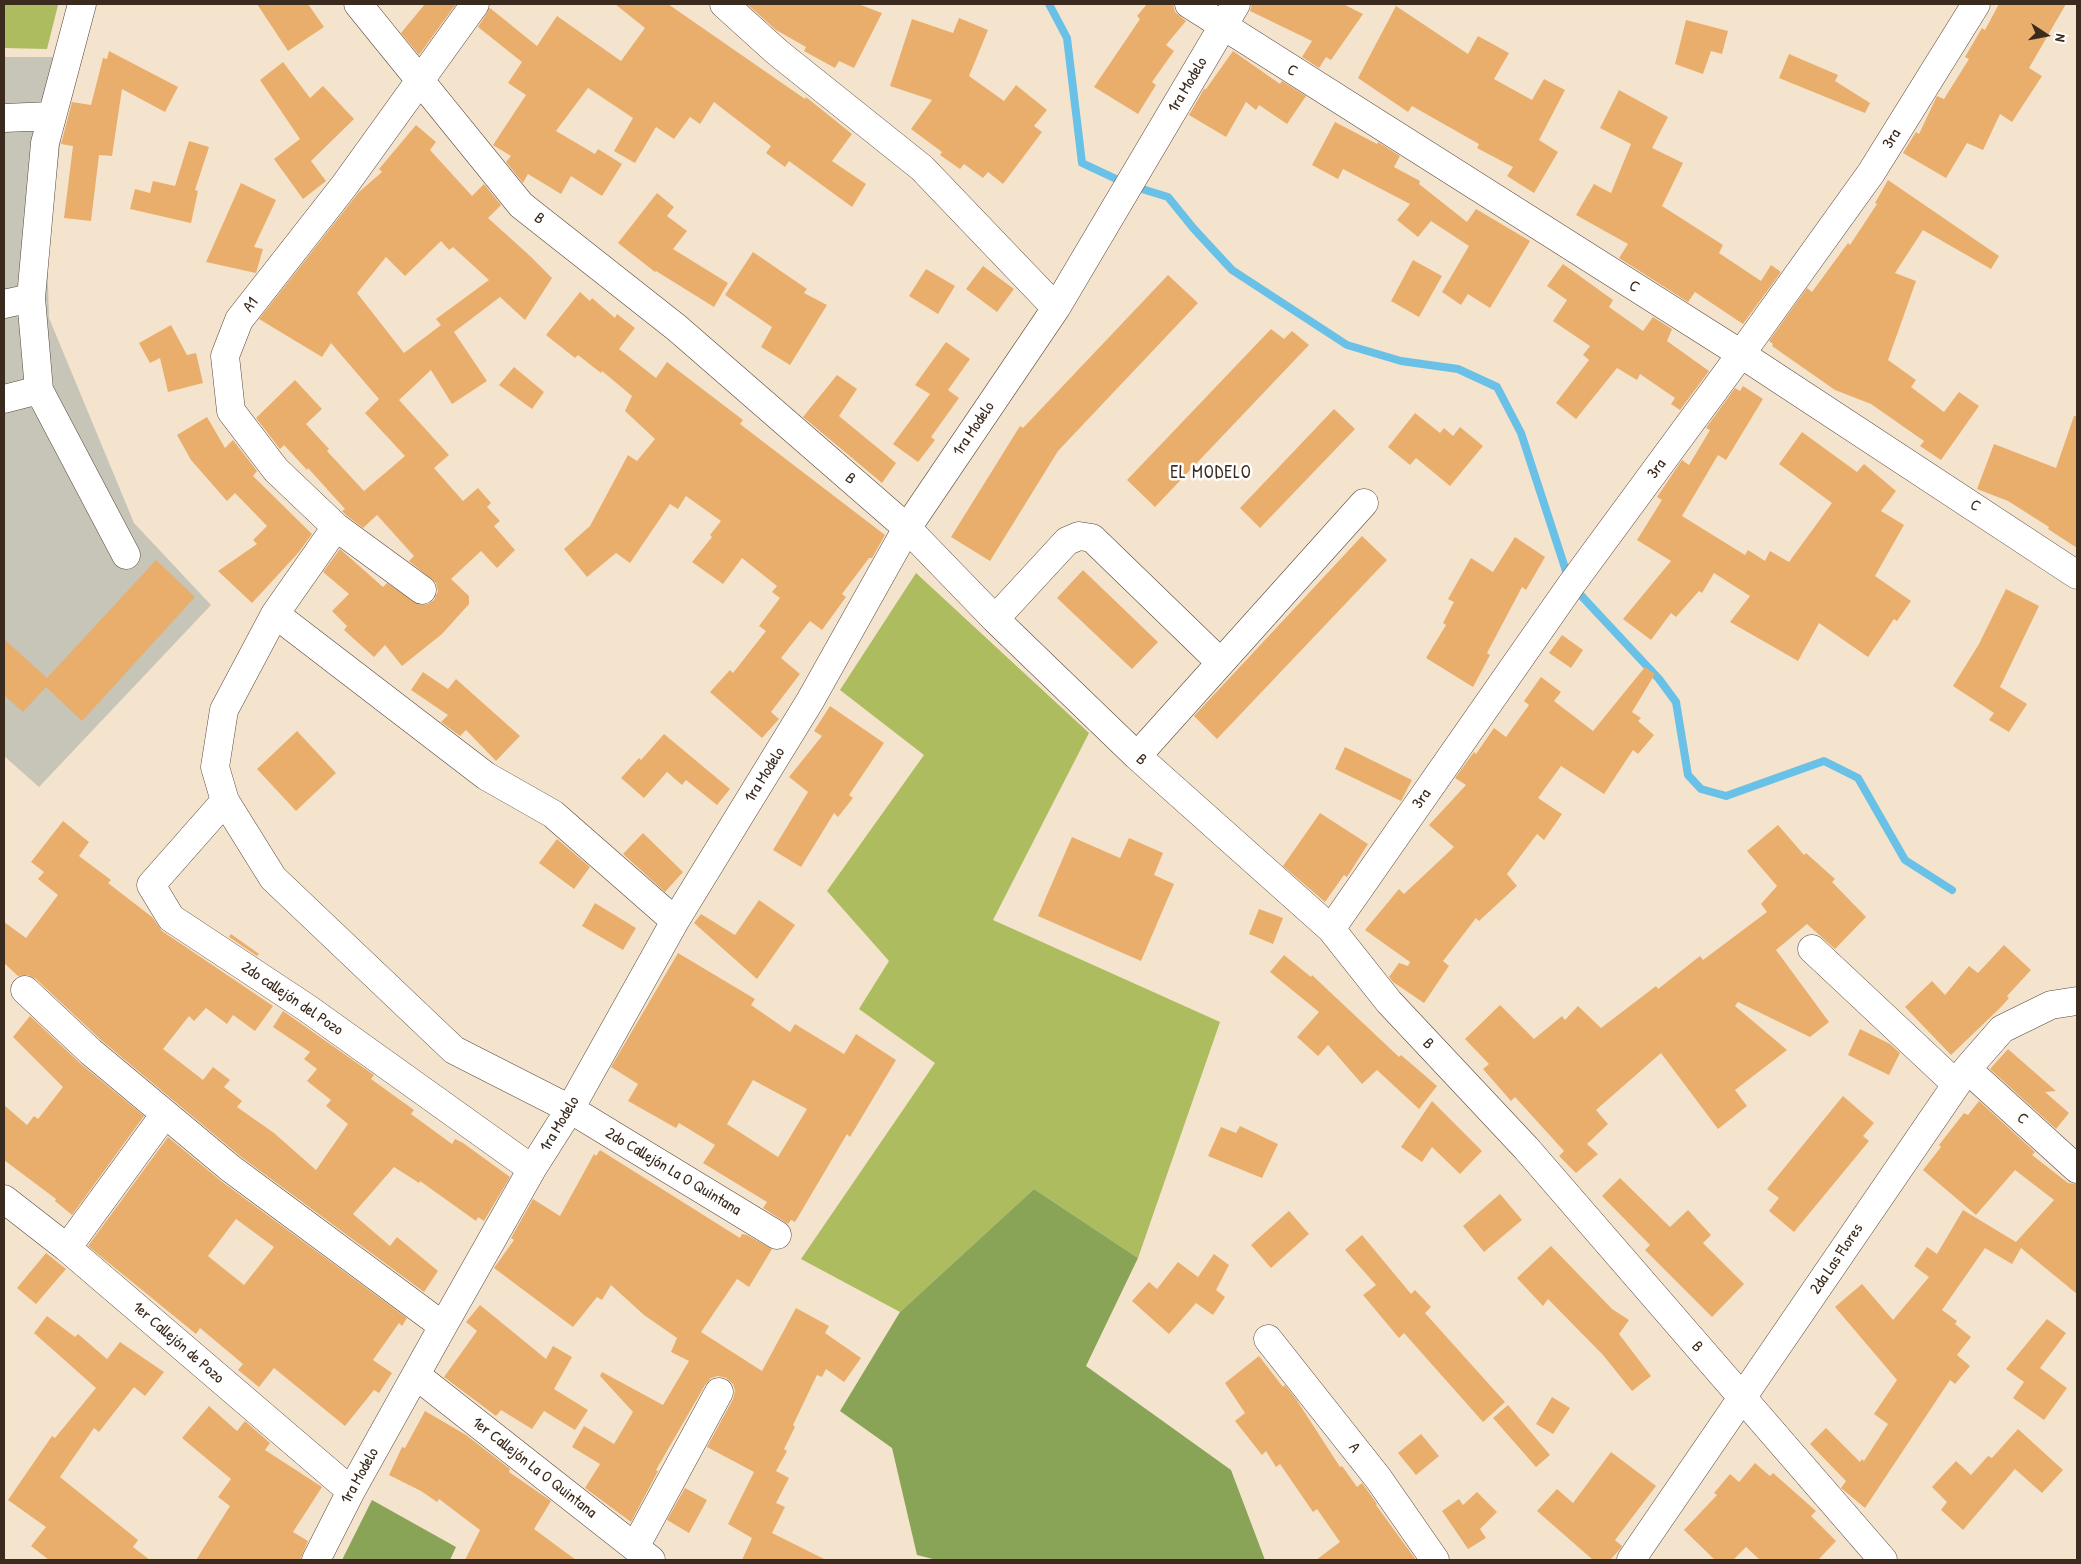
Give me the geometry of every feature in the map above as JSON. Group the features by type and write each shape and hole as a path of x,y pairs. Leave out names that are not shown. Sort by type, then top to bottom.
{"street":[{"path":"82,4 45,142 31,298 39,390 126,555"},
{"name":"B","path":"358,4 420,83 521,205 677,328 907,528 994,619 1137,756 1331,929 1389,1002 1526,1148 1741,1400 1883,1560"},
{"name":"A1","path":"422,590 336,528 276,470 230,411 225,356 239,320 344,186 476,4"},
{"path":"724,4 776,52 922,168 1056,308"},
{"name":"C","path":"1188,4 1741,354 2077,575"},
{"name":"1ra Modelo","path":"316,1560 351,1491 532,1169 570,1109 675,921 810,701 907,528 1056,308 1236,4"},
{"name":"3ra","path":"1331,929 1571,585 1871,173 1976,4"},
{"path":"4,118 52,116"},
{"path":"4,304 31,298"},
{"path":"4,399 39,390"},
{"path":"1137,756 1364,503"},
{"name":"2do Callejón La O Quintana","path":"336,528 275,614 224,710 215,767 225,801 274,878 454,1050 570,1109 777,1235"},
{"path":"994,619 1067,541 1079,536 1092,538 1220,662"},
{"path":"275,614 486,776 553,814 675,921"},
{"name":"2do callejón del Pozo","path":"225,801 151,885 171,918 307,1008 532,1169"},
{"name":"C","path":"1812,949 1962,1076 2077,1169"},
{"path":"25,990 91,1052 230,1168 443,1326"},
{"name":"2da Las Flores","path":"1631,1560 1962,1076 2002,1028 2051,1005 2077,1001"},
{"path":"67,1248 165,1114"},
{"name":"1er Callejón de Pozo","path":"4,1198 67,1248 351,1491"},
{"name":"A","path":"1268,1339 1378,1478 1436,1560"},
{"name":"1er Callejón La O Quintana","path":"417,1376 643,1554"},
{"path":"643,1554 719,1392"}],"shaded area":[{"path":"4,57 54,57 67,89 47,251 49,318 134,523 211,605 39,787 4,756"}],"green space":[{"path":"4,4 58,5 47,49 4,48"},
{"path":"916,573 1089,733 993,920 1220,1022 1138,1258 1034,1189 900,1312 801,1259 935,1063 859,1009 889,961 827,891 924,755 840,690"},
{"path":"1034,1189 1138,1258 1086,1366 1231,1470 1265,1560 937,1560 917,1555 892,1448 840,1411 900,1312"},
{"path":"372,1500 456,1547 450,1560 342,1560"}],"building":[{"path":"257,4 308,4 324,27 288,51"},
{"path":"425,4 456,4 419,55 401,33"},
{"path":"615,4 668,4 805,99 806,97 852,134 832,161 866,184 852,207 789,161 785,167 766,153 771,146 714,102 700,124 690,117 674,139 656,127 635,163 614,151 633,118 588,88 556,131 595,154 598,149 622,164 602,196 571,176 561,194 528,174 523,183 506,162 511,156 493,145 526,95 508,83 522,62 478,27 490,8 537,46 557,16 621,61 645,28"},
{"path":"747,4 858,4 882,13 854,68 839,61 835,68 804,51 806,47 776,30"},
{"path":"1147,4 1173,4 1175,12 1186,21 1166,45 1174,51 1152,82 1156,85 1138,114 1094,87 1140,19 1137,16"},
{"path":"1252,4 1343,4 1363,14 1331,60 1326,57 1319,68 1302,57 1312,41 1250,11"},
{"path":"1999,4 2066,4 2029,68 2042,76 2012,122 2000,114 1983,150 1967,143 1946,178 1903,153 1916,132 1919,134 1937,96 1944,99 1969,59 1965,57 1982,28 1985,30"},
{"path":"1396,6 1468,54 1478,36 1509,53 1494,79 1532,100 1544,79 1565,90 1539,140 1558,152 1534,193 1507,176 1513,167 1477,148 1479,144 1412,106 1408,112 1358,78"},
{"path":"959,18 988,30 969,76 1004,101 1016,85 1047,110 1034,126 1042,132 1003,184 988,172 983,178 964,164 960,169 940,155 942,152 911,129 932,100 890,86 912,19 953,33"},
{"path":"1686,20 1728,31 1722,54 1711,51 1703,74 1675,64"},
{"path":"109,51 178,87 165,112 122,89 112,156 99,155 91,221 64,218 73,146 61,144 72,102 91,105 103,58 107,59"},
{"path":"1233,51 1280,84 1282,81 1306,96 1287,124 1259,105 1256,110 1246,102 1226,137 1189,115 1204,89 1206,89"},
{"path":"1789,54 1838,75 1835,81 1870,103 1865,113 1779,78"},
{"path":"283,62 310,98 323,86 354,119 311,161 326,181 303,199 274,159 300,139 260,80"},
{"path":"1619,90 1668,117 1652,148 1683,163 1662,206 1723,245 1719,253 1761,281 1771,265 1781,272 1743,324 1695,292 1688,302 1619,258 1628,244 1576,215 1594,184 1611,193 1631,144 1600,128"},
{"path":"1335,122 1377,144 1378,142 1400,156 1394,167 1420,181 1419,184 1467,222 1476,209 1530,241 1490,308 1468,294 1461,305 1442,292 1469,246 1431,221 1418,237 1397,220 1410,204 1343,169 1338,179 1312,165"},
{"path":"416,125 436,142 430,150 472,196 484,184 501,205 488,218 552,278 525,320 500,297 454,332 487,381 452,404 431,370 399,400 449,455 434,468 463,501 478,488 491,503 487,507 500,521 494,526 515,550 497,568 481,551 451,579 469,596 469,604 442,634 402,666 385,645 374,657 344,630 347,626 332,611 349,594 323,572 340,549 383,587 387,583 420,605 428,604 434,600 438,591 436,583 409,561 414,556 377,515 363,528 346,515 342,511 345,509 308,468 307,470 284,445 280,449 256,418 295,380 322,409 306,424 329,449 327,451 364,491 405,456 365,413 379,399 331,343 322,357 259,319 359,192 382,172 379,169","holes":["441,241 449,250 453,247 489,280 436,319 441,325 404,353 357,293 386,257 405,276"]},
{"path":"189,141 209,147 195,190 198,191 191,223 130,209 135,189 150,193 153,181 175,186"},
{"path":"1888,180 1999,256 1991,269 1923,230 1895,273 1916,281 1888,360 1916,380 1911,387 1944,412 1959,392 1979,406 1941,460 1920,446 1924,441 1871,404 1835,390 1772,346 1773,344 1769,341 1807,288 1812,292 1848,243 1850,245 1877,204 1875,203"},
{"path":"241,183 276,200 254,247 263,249 256,273 206,262"},
{"path":"657,193 674,207 667,216 687,231 673,249 728,283 714,307 655,272 618,243"},
{"path":"753,252 807,289 804,293 827,305 790,365 761,347 772,327 725,295"},
{"path":"1413,260 1442,276 1419,317 1391,301"},
{"path":"1563,264 1613,300 1609,307 1643,331 1653,317 1672,329 1667,341 1709,371 1680,410 1671,404 1675,398 1640,374 1637,380 1617,368 1576,419 1556,403 1589,360 1583,355 1590,346 1553,321 1567,300 1547,286"},
{"path":"983,266 1014,289 997,312 966,289"},
{"path":"926,269 955,286 938,314 909,296"},
{"path":"1168,275 1198,303 1058,451 990,561 951,537 1020,426 1023,428"},
{"path":"580,292 590,301 592,298 615,318 617,314 635,328 619,349 656,378 667,362 743,420 740,424 885,535 872,558 869,558 842,594 846,597 822,630 810,621 781,658 800,674 771,712 779,719 762,738 710,692 730,670 733,673 766,631 759,626 780,598 772,592 777,586 742,558 723,584 692,562 712,537 710,535 721,521 686,496 678,509 670,504 630,563 616,553 587,577 564,549 590,526 628,455 637,461 655,439 625,411 632,396 602,371 601,373 578,355 575,358 546,335"},
{"path":"171,325 187,355 196,353 203,383 168,392 160,358 150,363 139,343"},
{"path":"1271,329 1284,339 1292,331 1309,345 1155,507 1127,480"},
{"path":"946,342 970,359 948,390 959,398 931,437 935,440 918,462 893,444 930,394 915,385"},
{"path":"514,367 544,392 532,409 499,385"},
{"path":"837,375 857,389 839,416 896,463 882,483 803,417"},
{"path":"1743,386 1763,399 1726,460 1718,455 1682,516 1745,555 1748,550 1765,561 1770,551 1789,562 1832,503 1779,464 1802,432 1857,472 1864,464 1896,491 1881,511 1904,525 1875,576 1911,601 1897,621 1894,619 1868,657 1819,623 1798,661 1730,622 1750,596 1714,573 1702,593 1699,591 1676,617 1671,613 1651,640 1623,619 1671,561 1637,540 1662,500 1657,497 1682,460 1689,465 1710,430 1706,428 1735,388 1740,391"},
{"path":"1334,409 1355,429 1260,528 1240,508"},
{"path":"1415,413 1440,433 1444,428 1453,436 1460,427 1483,446 1450,486 1416,458 1410,465 1388,447"},
{"path":"2074,416 2077,416 2077,548 2048,529 2049,527 2008,501 1977,489 1994,444 2056,468"},
{"path":"207,417 225,448 233,440 257,471 253,476 312,534 299,552 252,603 218,571 257,544 253,540 267,526 235,493 227,501 191,460 177,435"},
{"path":"1362,536 1387,560 1217,739 1194,716"},
{"path":"1515,537 1545,557 1526,590 1522,587 1487,653 1490,655 1473,687 1426,658 1446,625 1443,623 1454,602 1448,599 1471,558 1493,572"},
{"path":"156,560 195,597 82,721 46,687 23,712 4,695 4,639 47,678"},
{"path":"1083,570 1158,642 1132,669 1057,598"},
{"path":"2006,589 2039,606 2000,687 2027,704 2009,732 1989,720 1994,713 1953,686 1979,644"},
{"path":"1562,635 1583,650 1571,668 1549,653"},
{"path":"1645,667 1655,674 1632,712 1641,718 1638,721 1654,735 1638,754 1633,750 1604,794 1561,766 1538,798 1562,814 1544,840 1537,834 1507,874 1517,886 1479,921 1476,918 1443,961 1449,966 1424,1003 1393,982 1389,977 1399,963 1408,966 1410,962 1365,930 1399,889 1404,894 1454,847 1429,825 1466,785 1455,778 1474,752 1476,754 1494,728 1506,737 1529,705 1524,701 1541,677 1561,692 1554,701 1593,731"},
{"path":"423,672 448,689 456,679 520,736 496,761 466,730 460,736 441,722 448,715 411,690"},
{"path":"830,706 884,743 849,795 853,798 838,817 834,813 801,867 773,850 808,792 789,777 822,736 814,731"},
{"path":"297,731 336,773 296,811 257,769"},
{"path":"664,734 730,789 717,805 686,780 682,785 667,772 644,798 621,778 639,758 641,760"},
{"path":"1345,747 1412,780 1401,801 1335,769"},
{"path":"1320,813 1368,844 1347,877 1344,875 1325,902 1283,866"},
{"path":"63,821 89,842 79,856 111,880 108,883 152,917 162,931 273,1006 255,1031 233,1015 227,1024 206,1008 194,1021 189,1016 163,1049 203,1080 213,1067 230,1080 224,1087 242,1101 237,1107 274,1133 316,1170 348,1124 326,1106 331,1100 307,1081 317,1069 304,1059 310,1052 273,1027 283,1011 374,1075 371,1079 414,1110 411,1114 452,1144 455,1139 463,1143 510,1177 484,1221 478,1217 476,1221 420,1181 419,1183 394,1167 353,1214 390,1246 397,1237 438,1271 424,1292 240,1156 101,1040 36,979 28,975 18,976 4,963 4,922 26,938 58,895 38,879 44,872 31,862"},
{"path":"1778,825 1804,855 1806,853 1835,879 1832,882 1866,917 1835,949 1807,924 1776,950 1829,1022 1810,1037 1738,1002 1735,1006 1787,1050 1735,1090 1747,1106 1718,1129 1661,1053 1596,1110 1608,1124 1587,1144 1598,1154 1576,1173 1559,1156 1564,1151 1515,1097 1511,1101 1483,1069 1489,1064 1465,1039 1500,1005 1534,1039 1562,1016 1565,1020 1578,1006 1601,1028 1656,986 1658,989 1700,956 1703,960 1767,912 1761,904 1777,886 1747,851"},
{"path":"643,833 683,872 665,892 623,854"},
{"path":"1072,837 1120,858 1129,838 1163,853 1154,875 1174,884 1141,961 1038,916"},
{"path":"557,839 590,867 574,889 539,863"},
{"path":"759,900 795,925 757,979 694,923 701,914 735,935"},
{"path":"595,903 636,928 623,950 582,926"},
{"path":"1259,909 1283,918 1273,944 1249,934"},
{"path":"231,934 259,954 257,956 229,937"},
{"path":"2004,945 2031,970 2007,996 2009,998 2001,1007 1951,1055 1905,1007 1932,981 1945,995 1969,966 1978,973"},
{"path":"678,953 755,999 751,1005 790,1032 795,1024 844,1054 856,1034 896,1060 850,1137 847,1134 795,1222 791,1220 788,1224 763,1208 767,1202 703,1163 715,1145 679,1123 676,1128 628,1101 638,1084 611,1067","holes":["753,1080 807,1109 778,1157 727,1124"]},
{"path":"1284,955 1311,977 1312,975 1399,1057 1401,1055 1437,1086 1419,1109 1377,1070 1362,1084 1328,1045 1318,1056 1297,1037 1319,1012 1270,972"},
{"path":"30,1016 81,1064 144,1116 72,1215 55,1201 56,1199 4,1160 4,1105 27,1125 34,1116 38,1119 63,1087 13,1037"},
{"path":"1860,1029 1890,1044 1900,1053 1889,1075 1848,1055"},
{"path":"2008,1049 2056,1091 2045,1092 2069,1113 2056,1129 1990,1069"},
{"path":"1843,1096 1874,1123 1863,1136 1869,1141 1794,1232 1769,1211 1779,1198 1767,1189"},
{"path":"1432,1101 1482,1151 1460,1174 1432,1147 1422,1162 1401,1147"},
{"path":"1979,1101 2035,1152 2032,1155 2068,1183 2077,1184 2077,1294 2021,1248 2012,1264 1985,1248 1942,1310 1957,1321 1955,1324 1971,1337 1957,1355 1970,1366 1955,1384 1950,1380 1865,1508 1841,1488 1846,1481 1810,1444 1826,1428 1860,1462 1862,1459 1864,1461 1888,1424 1874,1414 1897,1380 1835,1307 1862,1284 1893,1320 1929,1277 1914,1266 1927,1247 1937,1254 1963,1210 2016,1242 2054,1200 2015,1170 1976,1215 1923,1170 1941,1147 1939,1145 1964,1113 1968,1115"},
{"path":"1240,1126 1278,1144 1262,1178 1208,1156 1221,1127 1236,1133"},
{"path":"168,1137 221,1181 407,1318 402,1326 399,1323 373,1360 392,1373 379,1393 374,1390 345,1426 274,1368 259,1387 238,1370 243,1364 200,1328 196,1334 88,1246","holes":["236,1219 274,1247 244,1285 208,1256"]},
{"path":"600,1150 740,1238 742,1234 747,1235 772,1249 749,1287 737,1279 701,1332 762,1371 796,1308 829,1326 825,1333 861,1358 844,1382 826,1369 822,1377 817,1375 793,1425 795,1427 784,1449 787,1451 776,1471 789,1478 776,1503 785,1507 772,1533 826,1560 742,1560 752,1538 728,1524 754,1472 707,1447 733,1399 735,1391 733,1384 726,1378 718,1376 711,1378 705,1385 656,1470 658,1471 631,1522 585,1488 600,1464 572,1447 584,1426 614,1444 633,1412 600,1376 602,1372 663,1405 689,1361 671,1352 677,1338 644,1315 611,1285 602,1300 597,1297 573,1327 494,1268 514,1240 511,1238 533,1199 560,1216 594,1154 596,1156"},
{"path":"1620,1178 1670,1227 1688,1210 1711,1235 1703,1243 1744,1284 1712,1317 1645,1250 1650,1245 1602,1196"},
{"path":"1500,1194 1522,1220 1484,1252 1463,1226"},
{"path":"1289,1211 1309,1234 1271,1268 1251,1245"},
{"path":"1362,1235 1411,1294 1415,1290 1431,1307 1425,1313 1505,1402 1483,1422 1404,1333 1399,1338 1363,1295 1376,1285 1345,1250"},
{"path":"1551,1246 1612,1309 1629,1320 1619,1334 1651,1376 1632,1391 1603,1355 1548,1299 1543,1306 1517,1278"},
{"path":"46,1253 66,1269 36,1304 17,1288"},
{"path":"1214,1254 1229,1265 1216,1290 1225,1297 1213,1315 1196,1303 1169,1334 1132,1301 1149,1282 1157,1289 1178,1262 1198,1277"},
{"path":"480,1305 546,1359 553,1346 572,1357 554,1389 588,1410 575,1430 544,1411 532,1429 501,1410 496,1416 444,1377 477,1331 466,1322"},
{"path":"47,1316 75,1337 78,1334 107,1359 120,1342 164,1372 145,1396 134,1387 99,1432 94,1428 60,1477 138,1540 133,1547 150,1560 49,1560 31,1546 46,1527 8,1500 52,1436 55,1438 96,1388 34,1333"},
{"path":"2047,1319 2066,1333 2040,1368 2067,1388 2044,1420 2013,1398 2024,1382 2006,1369"},
{"path":"1259,1356 1283,1387 1285,1385 1296,1399 1340,1467 1342,1466 1357,1487 1362,1483 1416,1560 1316,1560 1340,1542 1317,1509 1313,1512 1280,1464 1276,1467 1266,1451 1262,1455 1235,1421 1245,1413 1225,1383"},
{"path":"1552,1397 1570,1408 1553,1434 1536,1424"},
{"path":"1508,1405 1550,1455 1536,1467 1493,1418"},
{"path":"209,1406 237,1431 245,1421 270,1443 265,1450 322,1487 293,1532 308,1541 300,1560 196,1560 230,1506 218,1497 231,1479 182,1438"},
{"path":"425,1411 466,1435 510,1469 509,1472 551,1501 534,1529 576,1560 465,1560 480,1530 439,1499 437,1502 421,1491 389,1475 402,1447 405,1448"},
{"path":"2018,1429 2063,1470 2042,1493 2015,1469 1963,1530 1941,1510 1947,1502 1932,1487 1956,1461 1971,1475 1988,1456 1992,1458"},
{"path":"1421,1434 1439,1456 1416,1475 1398,1453"},
{"path":"1611,1452 1656,1486 1615,1540 1622,1546 1621,1548 1610,1560 1593,1560 1537,1511 1557,1489 1573,1503"},
{"path":"1755,1463 1770,1476 1773,1473 1816,1511 1811,1516 1836,1541 1818,1560 1760,1560 1746,1547 1733,1560 1715,1560 1684,1530 1717,1495 1714,1493 1730,1474 1739,1482"},
{"path":"685,1488 707,1500 689,1533 667,1520"},
{"path":"1477,1492 1497,1512 1480,1529 1486,1538 1468,1549 1442,1511 1459,1499 1463,1505"}],"waterway":[{"path":"1049,4 1067,38 1082,163 1129,185 1168,197 1194,229 1232,270 1347,345 1401,361 1458,369 1497,387 1521,433 1568,577"},
{"path":"1575,589 1659,679 1676,702 1688,775 1701,789 1726,796 1824,761 1858,778 1905,860 1952,890"}],"district":[{"name":"EL MODELO","path":"1211,473"}]}
